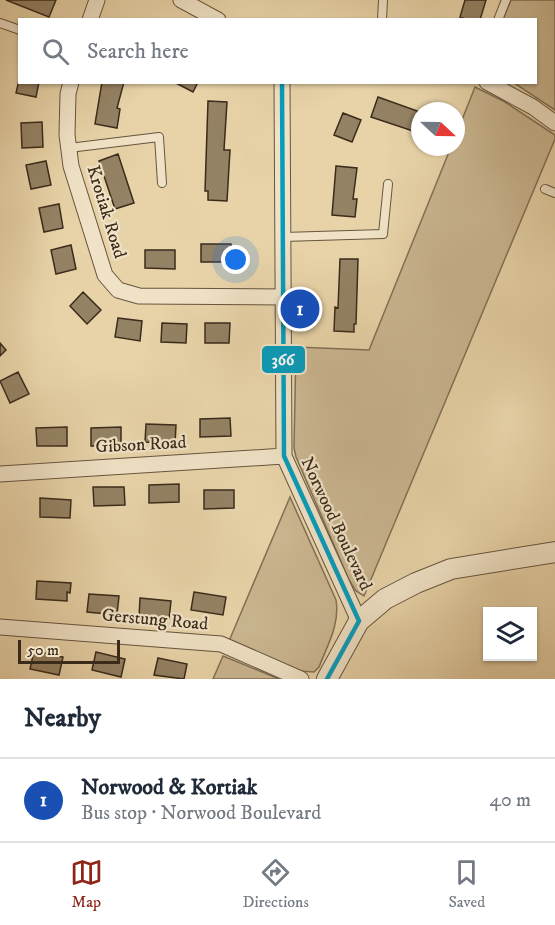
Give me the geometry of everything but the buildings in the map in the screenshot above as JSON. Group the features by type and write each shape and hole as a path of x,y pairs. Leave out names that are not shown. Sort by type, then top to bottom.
{"street":[{"path":"91,18 97,0"},
{"path":"181,0 214,18"},
{"name":"Krotiak Road","path":"70,84 68,94 67,135 71,166 105,275 118,290 139,296 283,297"},
{"name":"Norwood Boulevard","path":"282,84 284,456 359,621"},
{"path":"492,84 533,106 555,123"},
{"name":"Gibson Road","path":"0,474 284,456"},
{"path":"327,679 359,621 385,599 451,569 555,552"},
{"name":"Gerstung Road","path":"0,627 221,644 301,679"}],"lane":[{"path":"382,0 382,18"},
{"path":"499,18 506,0"},
{"path":"0,23 18,29"},
{"path":"69,148 159,137 162,183"},
{"path":"283,237 383,234 388,184"},
{"path":"545,189 555,193"}],"shaded area":[{"path":"511,0 555,0 555,110 516,84 537,84 537,18 503,18"},
{"path":"475,87 505,102 555,135 555,139 364,596 356,591 349,580 296,457 294,448 296,347 369,350 447,156 465,156 465,112"},
{"path":"290,497 336,600 337,609 332,634 319,667 314,672 299,671 229,641"},
{"path":"223,656 279,679 213,679"}],"transit line":[{"name":"366","path":"282,84 284,456 359,621"},
{"name":"366","path":"327,679 359,621"}],"place":[{"name":"Norwood & Kortiak","path":"300,309"}]}
